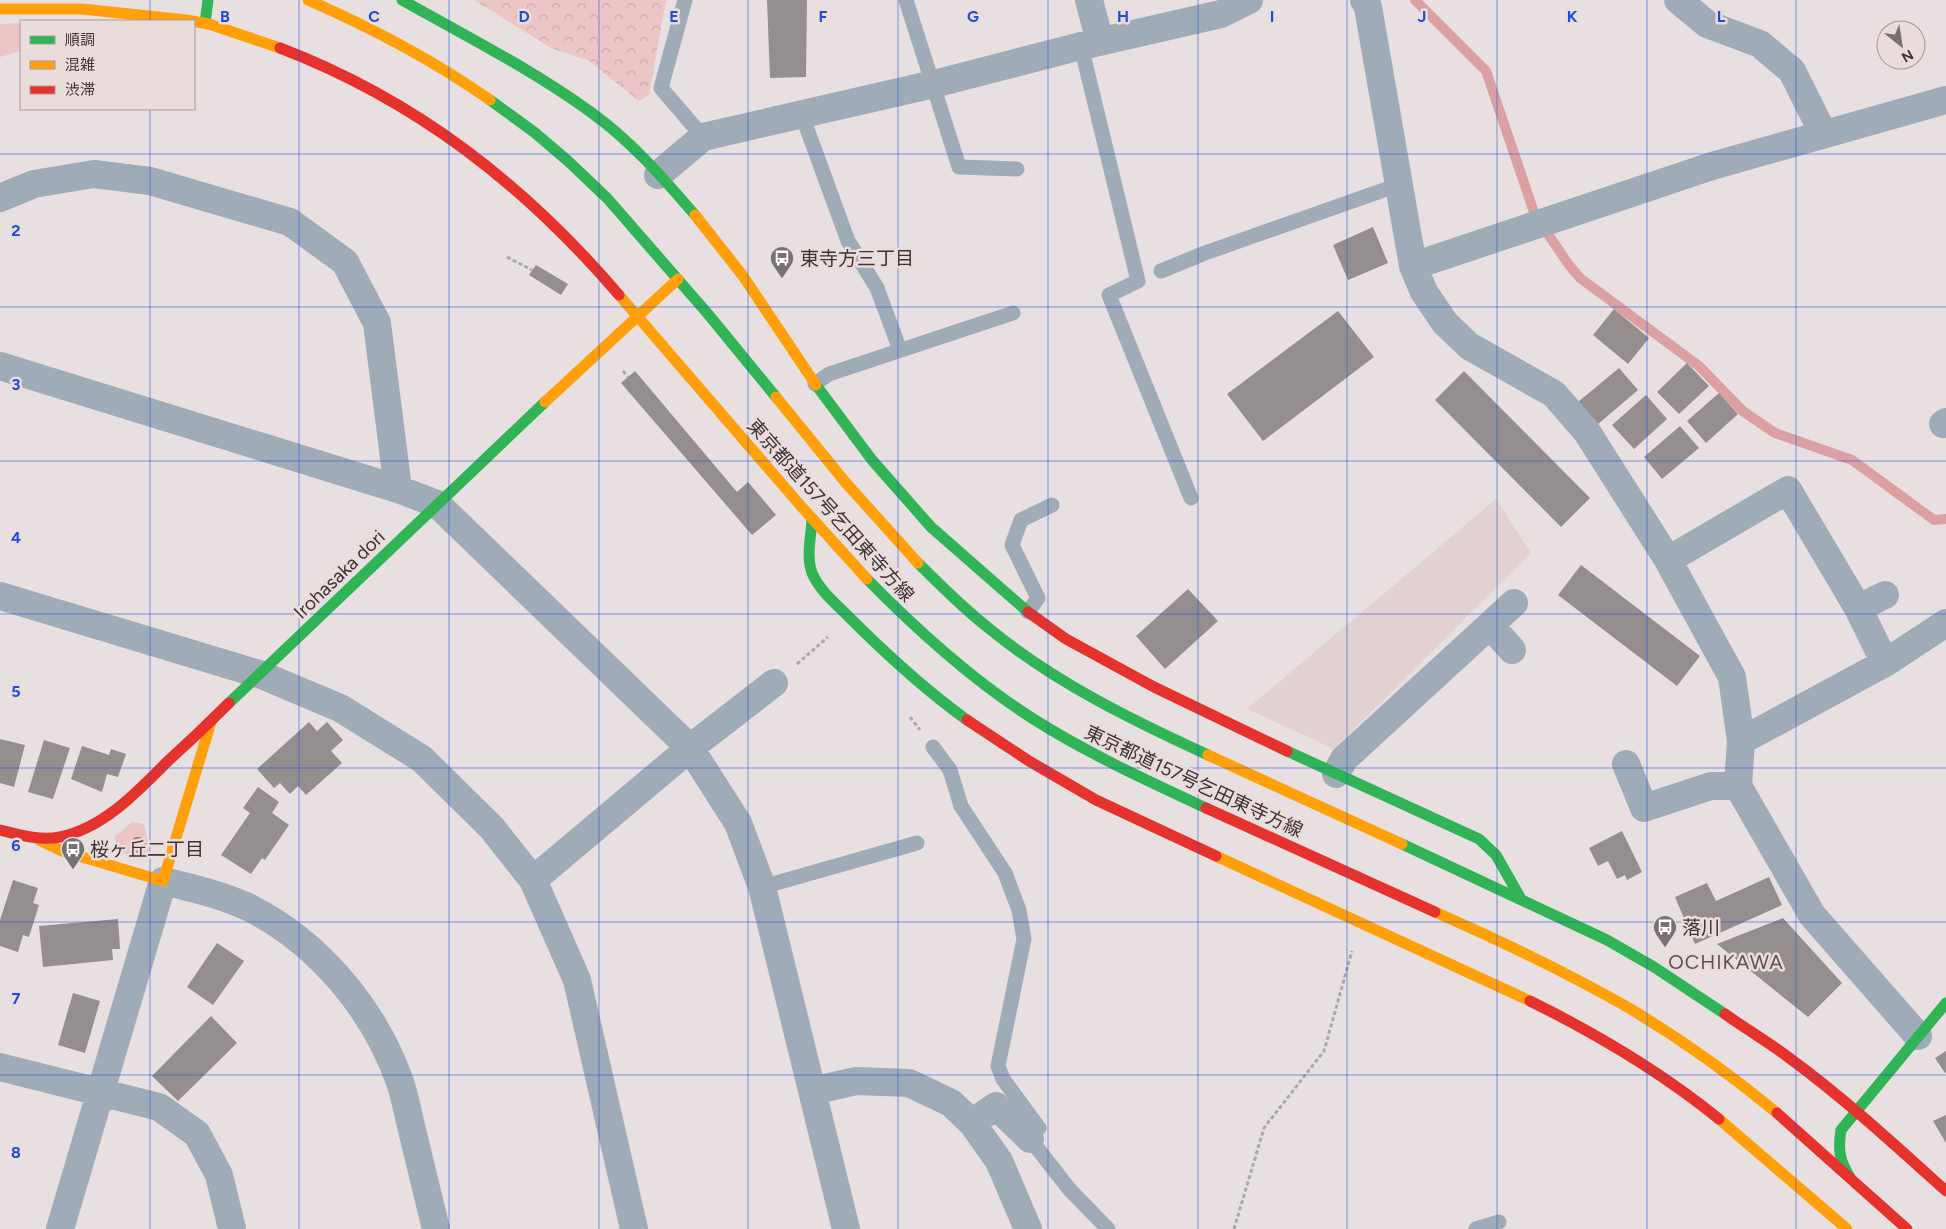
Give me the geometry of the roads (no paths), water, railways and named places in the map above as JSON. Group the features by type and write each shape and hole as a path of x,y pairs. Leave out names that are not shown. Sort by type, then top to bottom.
{"main road":[{"path":"205,23 208,0"},
{"name":"東京都道157号乞田東寺方線","path":"308,0 388,37 448,71 506,110 558,153 602,194 714,320 848,488 900,546 961,604 1040,667 1135,722 1521,899 1611,942 1661,970 1794,1062 1855,1111 1946,1191"},
{"path":"402,0 529,72 592,114 640,155 694,214 743,276 815,384 872,460 931,527 980,572 1028,612 1066,639 1154,687 1336,774 1479,839 1496,854 1521,899"},
{"name":"東京都道157号乞田東寺方線","path":"0,9 127,11 186,20"},
{"name":"東京都道157号乞田東寺方線","path":"195,21 282,48 350,78 410,112 469,152 519,192 558,228 637,316 865,579 964,668 1008,702 1110,764 1498,941 1636,1012 1691,1048 1759,1098 1908,1229"},
{"name":"Irohasaka dori","path":"0,830 35,838 67,836 94,824 128,800 437,504 678,279"},
{"path":"812,520 811,570 817,584 896,663 982,732 1039,769 1096,800 1482,977 1564,1018 1668,1080 1732,1128 1847,1229"},
{"path":"35,838 62,851 163,881 212,720"},
{"path":"1852,1180 1841,1166 1838,1148 1841,1130 1946,1003"}],"street":[{"path":"1089,0 1090,44"},
{"path":"658,175 703,137 934,84 1090,44 1220,14 1249,0"},
{"path":"1364,0 1368,7 1413,266 1424,292 1445,323 1469,346 1554,394 1587,432 1668,560 1732,677 1740,741 1738,786 1812,915 1918,1036"},
{"path":"1678,0 1707,24 1760,44 1792,71 1823,133"},
{"path":"1413,266 1712,166 1823,133 1946,100"},
{"path":"0,198 34,184 94,174 150,181 290,222 345,262 377,323 398,489"},
{"path":"0,366 398,489 437,504 690,748 738,823 762,887 846,1229"},
{"path":"1668,560 1788,490 1858,608 1885,663"},
{"path":"1858,608 1885,595"},
{"path":"0,596 260,674 340,708 422,759 492,828 533,880 577,980 634,1229"},
{"path":"1336,774 1344,759 1514,603"},
{"path":"1740,741 1885,663 1946,623"},
{"path":"1490,625 1512,650"},
{"path":"533,880 690,748 774,683"},
{"path":"1626,764 1644,808 1711,786 1738,786"},
{"path":"60,1229 163,881 198,889 248,907 287,930 318,956 344,985 369,1018 386,1050 400,1083 436,1229"},
{"path":"0,1067 159,1108 197,1134 219,1175 232,1229"},
{"path":"812,1091 856,1081 908,1083 952,1103 972,1123 999,1161 1028,1229"},
{"path":"972,1123 996,1106 1030,1139"}],"lane":[{"path":"685,0 661,88 703,137"},
{"path":"906,0 959,167 1017,169"},
{"path":"1090,44 1138,281 1109,295 1191,498"},
{"path":"802,114 848,241 877,288 900,350"},
{"path":"1161,271 1204,253 1398,185"},
{"path":"815,384 829,374 1013,313"},
{"path":"1028,612 1038,598 1012,545 1021,520 1052,505"},
{"path":"933,747 950,770 961,806 1005,873 1019,910 1024,939 998,1066 1003,1079 1039,1128 1030,1139 1070,1190 1108,1229"},
{"path":"762,887 917,843"},
{"path":"1476,1229 1499,1222"}],"waterway":[{"path":"1415,0 1486,71 1535,215 1580,278 1699,366 1744,412 1775,433 1852,460 1934,520 1946,519"}],"place":[{"name":"東寺方三丁目","path":"782,279"},
{"name":"桜ヶ丘二丁目","path":"73,870"},
{"name":"落川","path":"1665,948"}],"district":[{"name":"OCHIKAWA","path":"1726,962"}]}
